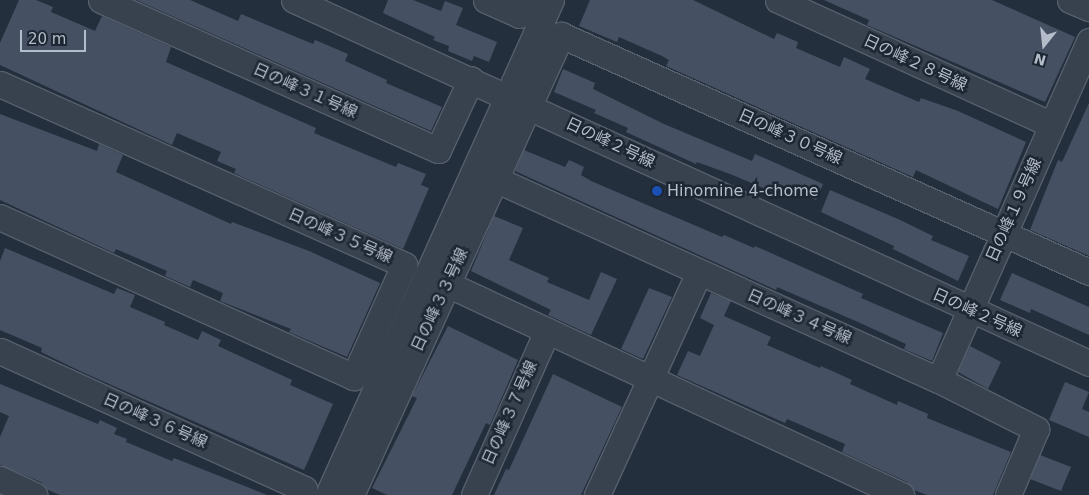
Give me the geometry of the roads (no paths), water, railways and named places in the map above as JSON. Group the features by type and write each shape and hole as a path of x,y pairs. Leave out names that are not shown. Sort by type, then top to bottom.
{"street":[{"name":"日の峰３１号線","path":"102,0 438,150 471,79"},
{"name":"日の峰２号線","path":"294,0 506,95 970,311 1089,363"},
{"path":"486,0 519,15 526,0"},
{"path":"328,495 506,95 551,0"},
{"name":"日の峰２８号線","path":"778,0 1052,125"},
{"path":"1070,0 1089,8"},
{"name":"日の峰３０号線","path":"529,106 561,35 1089,272"},
{"name":"日の峰１９号線","path":"939,380 1089,41"},
{"name":"日の峰３５号線","path":"0,84 404,265 354,378 0,217"},
{"name":"日の峰３３号線","path":"351,495 529,106"},
{"name":"日の峰３４号線","path":"495,180 939,380 1036,429 1008,495"},
{"path":"597,495 699,272"},
{"path":"447,284 901,495"},
{"name":"日の峰３７号線","path":"474,495 547,331"},
{"name":"日の峰３６号線","path":"0,351 304,489 301,495"},
{"path":"0,479 35,495"}],"place":[{"name":"Hinomine 4-chome","path":"657,191"}]}
